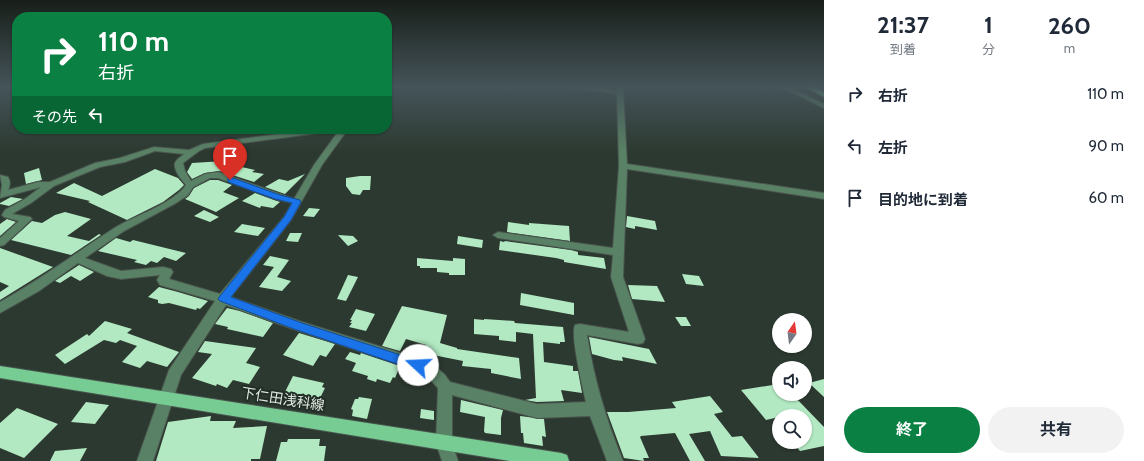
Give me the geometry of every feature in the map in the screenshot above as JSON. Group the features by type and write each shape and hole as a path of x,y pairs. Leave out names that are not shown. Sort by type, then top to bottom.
{"main road":[{"name":"下仁田浅科線","path":"2,375 166,398 561,461"}],"street":[{"path":"615,461 604,438 594,409 585,369 580,329 638,338 617,277 623,166 621,109"},
{"path":"190,185 182,174 178,165 181,160 191,152 203,146 295,134"},
{"path":"145,461 174,374 187,352 223,299 288,218 321,160 340,134"},
{"path":"0,243 26,222 27,219 9,216 7,215 8,212 28,201 51,184 98,165 122,160 154,149 191,152"},
{"path":"623,166 824,196"},
{"path":"0,308 35,288 120,229 173,201 184,193 190,185 208,176 216,175 278,197 297,202"},
{"path":"0,178 5,179 6,185 1,194"},
{"path":"1,194 38,185 51,184"},
{"path":"498,235 618,252"},
{"path":"77,259 111,273 121,275 163,271 167,272 163,280 164,282 223,299 298,326 405,360 430,370 440,379 445,387 444,442 450,461"},
{"path":"445,387 538,411 594,409"}],"building":[{"path":"240,160 237,166 255,170 252,172 264,174 254,182 220,171 205,173 192,179 187,172 192,163"},
{"path":"39,168 42,180 26,184 24,173"},
{"path":"155,169 178,178 184,185 163,202 127,220 88,202 90,201 56,193 74,183 102,196"},
{"path":"305,174 285,194 265,187 279,179 288,181"},
{"path":"371,176 370,190 363,190 360,195 352,194 346,186 346,178"},
{"path":"210,180 218,180 232,185 223,192 239,198 216,212 185,199 194,188"},
{"path":"255,193 280,202 273,208 261,206 260,208 242,201"},
{"path":"11,197 23,199 9,206 0,204 0,203"},
{"path":"309,208 320,209 314,217 303,216"},
{"path":"204,210 219,217 210,222 194,216"},
{"path":"65,212 91,219 67,236 89,241 99,234 101,235 71,255 11,240 32,221 42,223 55,215"},
{"path":"627,216 655,221 657,230 635,226 635,229 626,227"},
{"path":"7,219 16,222 0,236 0,224"},
{"path":"508,222 529,225 529,223 569,226 570,241 507,232"},
{"path":"242,224 265,228 258,236 234,232"},
{"path":"290,233 302,233 298,242 286,241"},
{"path":"338,235 353,236 358,241 348,246"},
{"path":"458,236 483,240 482,248 457,244"},
{"path":"116,238 130,242 133,240 186,253 176,261 164,257 157,263 151,261 146,265 134,262 137,260 98,251"},
{"path":"500,241 571,250 578,252 578,255 604,258 606,269 564,262 564,260 556,258 499,250"},
{"path":"0,248 53,267 0,300 0,292 9,286 0,282"},
{"path":"270,256 289,260 277,277 291,281 282,291 259,287 274,267 263,265"},
{"path":"417,258 453,261 453,258 465,259 465,275 449,275 449,273 437,272 437,268 420,268 420,266 417,266"},
{"path":"79,265 94,272 80,281 71,276 60,283 55,281"},
{"path":"682,274 699,276 704,286 686,284"},
{"path":"348,275 358,277 346,301 337,299"},
{"path":"628,285 657,286 665,302 632,299"},
{"path":"159,287 208,301 200,309 197,308 196,310 169,303 158,303 158,300 148,297"},
{"path":"521,293 574,303 574,315 520,305"},
{"path":"402,306 447,315 440,343 457,349 519,358 521,379 491,373 491,369 462,366 463,361 423,353 426,345 406,339 400,351 382,346"},
{"path":"227,308 273,323 263,337 227,329 228,327 215,324"},
{"path":"356,309 375,314 366,331 349,327 352,323 350,323 352,320 350,320"},
{"path":"675,317 686,317 691,326 681,326"},
{"path":"474,319 514,321 515,323 563,327 565,342 560,342 560,344 543,342 544,362 573,366 573,371 578,371 582,393 561,390 564,401 537,402 525,400 536,398 533,334 516,332 516,342 499,340 499,336 474,334"},
{"path":"105,321 132,329 127,333 179,352 167,367 147,361 140,368 122,362 137,346 120,340 116,343 104,340 65,364 55,355 87,334 89,336"},
{"path":"299,333 335,344 326,357 320,355 313,366 283,355"},
{"path":"589,337 649,349 657,364 622,357 623,361 614,360 592,354"},
{"path":"205,341 256,348 246,363 260,367 249,384 233,380 227,388 192,378 212,354 198,352"},
{"path":"350,352 360,355 361,353 400,366 395,378 393,377 390,383 377,379 376,382 367,379 368,376 352,371 356,363 345,359"},
{"path":"293,376 324,383 322,387 325,388 318,402 297,397 298,395 285,392"},
{"path":"824,379 824,397 812,386 812,382"},
{"path":"772,385 772,401 799,401 807,409 772,409 772,419 766,420 741,390"},
{"path":"710,396 723,412 714,414 732,437 742,436 759,458 721,456 710,431 689,434 705,461 690,461 675,433 641,436 640,437 649,458 643,458 644,461 624,458 607,412 628,412 676,408 672,402"},
{"path":"359,397 372,399 367,419 352,416 353,410 351,409 355,399 358,399"},
{"path":"461,400 503,410 501,418 501,435 485,433 485,417 460,412"},
{"path":"86,402 109,405 95,424 71,422"},
{"path":"17,408 58,424 24,458 0,448 0,423"},
{"path":"421,409 434,411 434,420 420,418"},
{"path":"812,415 824,427 824,446 812,448"},
{"path":"211,416 210,421 236,421 233,428 267,426 260,459 251,459 251,461 156,461 168,422"},
{"path":"520,416 544,419 546,437 542,436 543,446 524,443 523,433 521,433"},
{"path":"288,439 320,439 319,446 326,446 324,461 276,461 281,442 287,442"},
{"path":"87,448 80,461 50,461 55,451"},
{"path":"798,449 810,449 800,451"}],"route":[{"path":"230,180 297,202 288,218 223,299 298,326 418,365"}]}
